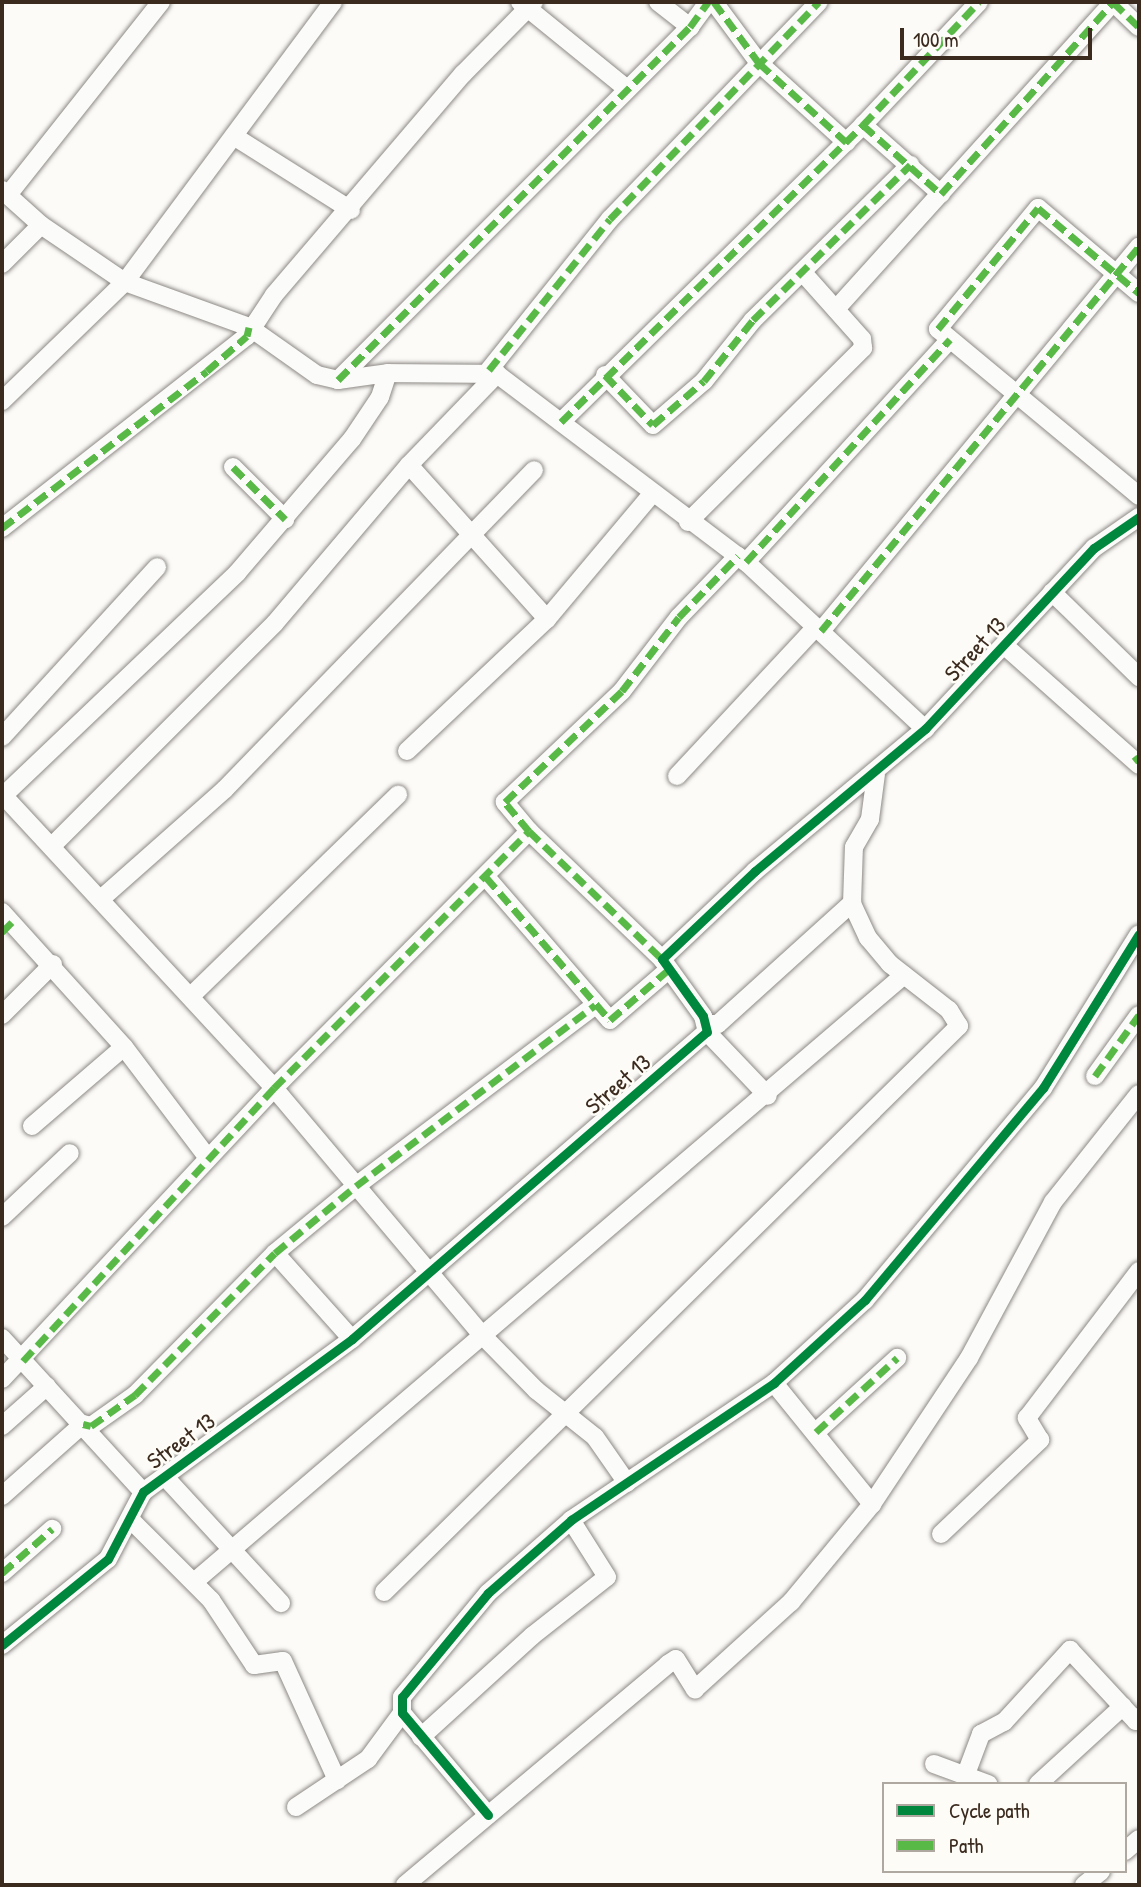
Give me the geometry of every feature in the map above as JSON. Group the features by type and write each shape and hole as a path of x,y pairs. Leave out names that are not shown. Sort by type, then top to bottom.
{"street":[{"path":"161,2 5,192 41,225 125,282 249,327 317,375 338,380 388,373 493,372 688,522 742,559 925,729"},
{"path":"2,401 125,282 333,2"},
{"path":"658,2 690,27"},
{"path":"338,380 690,27 708,2"},
{"path":"714,2 760,63 846,142"},
{"path":"52,846 275,623 409,465 493,372 610,219 819,2"},
{"path":"561,422 605,375 863,125 979,2"},
{"path":"836,309 1113,2 1139,27"},
{"path":"2,528 247,336 249,327 351,210 463,74 527,4 627,89"},
{"path":"863,125 941,194"},
{"path":"235,137 351,210"},
{"path":"605,375 653,425 805,275 910,165"},
{"path":"1139,293 1038,208 938,329 1139,496"},
{"path":"2,264 41,225"},
{"path":"677,776 818,629 1139,247"},
{"path":"688,522 863,348 862,339 805,275"},
{"path":"768,1096 707,1028 665,965 529,831 505,802 622,691 679,617 742,559 950,338"},
{"path":"388,373 380,397 352,439 237,573 3,794 102,898 274,1088 432,1272 483,1336 594,1437 627,1483"},
{"path":"409,465 474,531 547,619"},
{"path":"233,467 285,519"},
{"path":"102,898 225,789 534,470"},
{"path":"407,751 547,619 652,494"},
{"name":"Street 13","path":"595,1005 610,1020 755,871 876,774 925,729 1094,548 1139,517"},
{"path":"2,737 158,567"},
{"path":"1052,592 1139,677"},
{"path":"1005,646 1138,761"},
{"path":"384,1592 569,1415 959,1026 949,1010 904,975 869,938 852,903 854,847 870,819 876,774"},
{"path":"191,996 398,795"},
{"path":"2,1379 23,1361 274,1088 529,831"},
{"path":"83,1424 91,1426 135,1395 275,1253 356,1186 595,1005 486,877"},
{"name":"Street 13","path":"2,1645 108,1559 143,1492 166,1478 352,1339 432,1272 707,1028 718,1024 852,903"},
{"path":"5,922 53,964 124,1047 208,1158"},
{"path":"296,1807 368,1759 402,1713 402,1697 488,1593 571,1520 774,1383 865,1300 998,1145 1043,1088 1139,934"},
{"path":"2,1014 53,964"},
{"path":"194,1582 768,1096 904,975"},
{"path":"1095,1076 1139,1015"},
{"path":"32,1126 124,1047"},
{"path":"405,1885 668,1664 676,1659 695,1689 791,1602 872,1504 969,1357 1053,1202 1139,1094"},
{"path":"2,1217 70,1153"},
{"path":"275,1253 352,1339"},
{"path":"941,1534 1040,1440 1027,1418 1139,1271"},
{"path":"2,1338 143,1492"},
{"path":"816,1433 897,1358"},
{"path":"774,1383 872,1504"},
{"path":"2,1426 47,1386"},
{"path":"2,1496 83,1424"},
{"path":"166,1478 281,1603"},
{"path":"130,1519 194,1582 236,1633 254,1665 282,1661 337,1780"},
{"path":"421,1737 533,1636 607,1577 571,1520"},
{"path":"2,1573 52,1528"},
{"path":"966,1773 981,1734 1004,1722 1070,1650 1138,1721"},
{"path":"1040,1782 1123,1706"},
{"path":"402,1713 488,1815"},
{"path":"934,1764 966,1773 984,1782"}],"marked path":[{"path":"338,380 690,27 708,2"},
{"path":"714,2 759,63 846,142"},
{"path":"489,370 610,219 819,2"},
{"path":"561,422 863,125 979,2"},
{"path":"1113,2 1139,27"},
{"path":"863,125 941,194 1113,2"},
{"path":"605,375 653,425 704,381 753,320 910,165"},
{"path":"938,329 1038,208 1139,293"},
{"path":"821,631 1139,247"},
{"path":"2,528 207,371 247,336 249,327"},
{"path":"746,562 950,339"},
{"path":"233,467 285,519"},
{"path":"529,831 505,802 622,691 679,617 738,556"},
{"path":"1134,761 1139,757"},
{"path":"23,1361 274,1088 529,831 662,959"},
{"path":"486,877 610,1020 667,971"},
{"path":"2,932 12,922"},
{"path":"83,1424 91,1426 135,1395 275,1253 356,1186 595,1005"},
{"path":"1095,1076 1139,1015"},
{"path":"816,1432 897,1358"},
{"path":"2,1573 52,1529"}],"cycle path":[{"path":"2,1645 108,1559 143,1492 352,1339 707,1032 703,1016 662,959 755,871 925,729 1094,548 1139,517"},
{"path":"488,1815 402,1713 402,1697 488,1593 571,1520 774,1383 865,1300 1043,1088 1139,934"}]}
